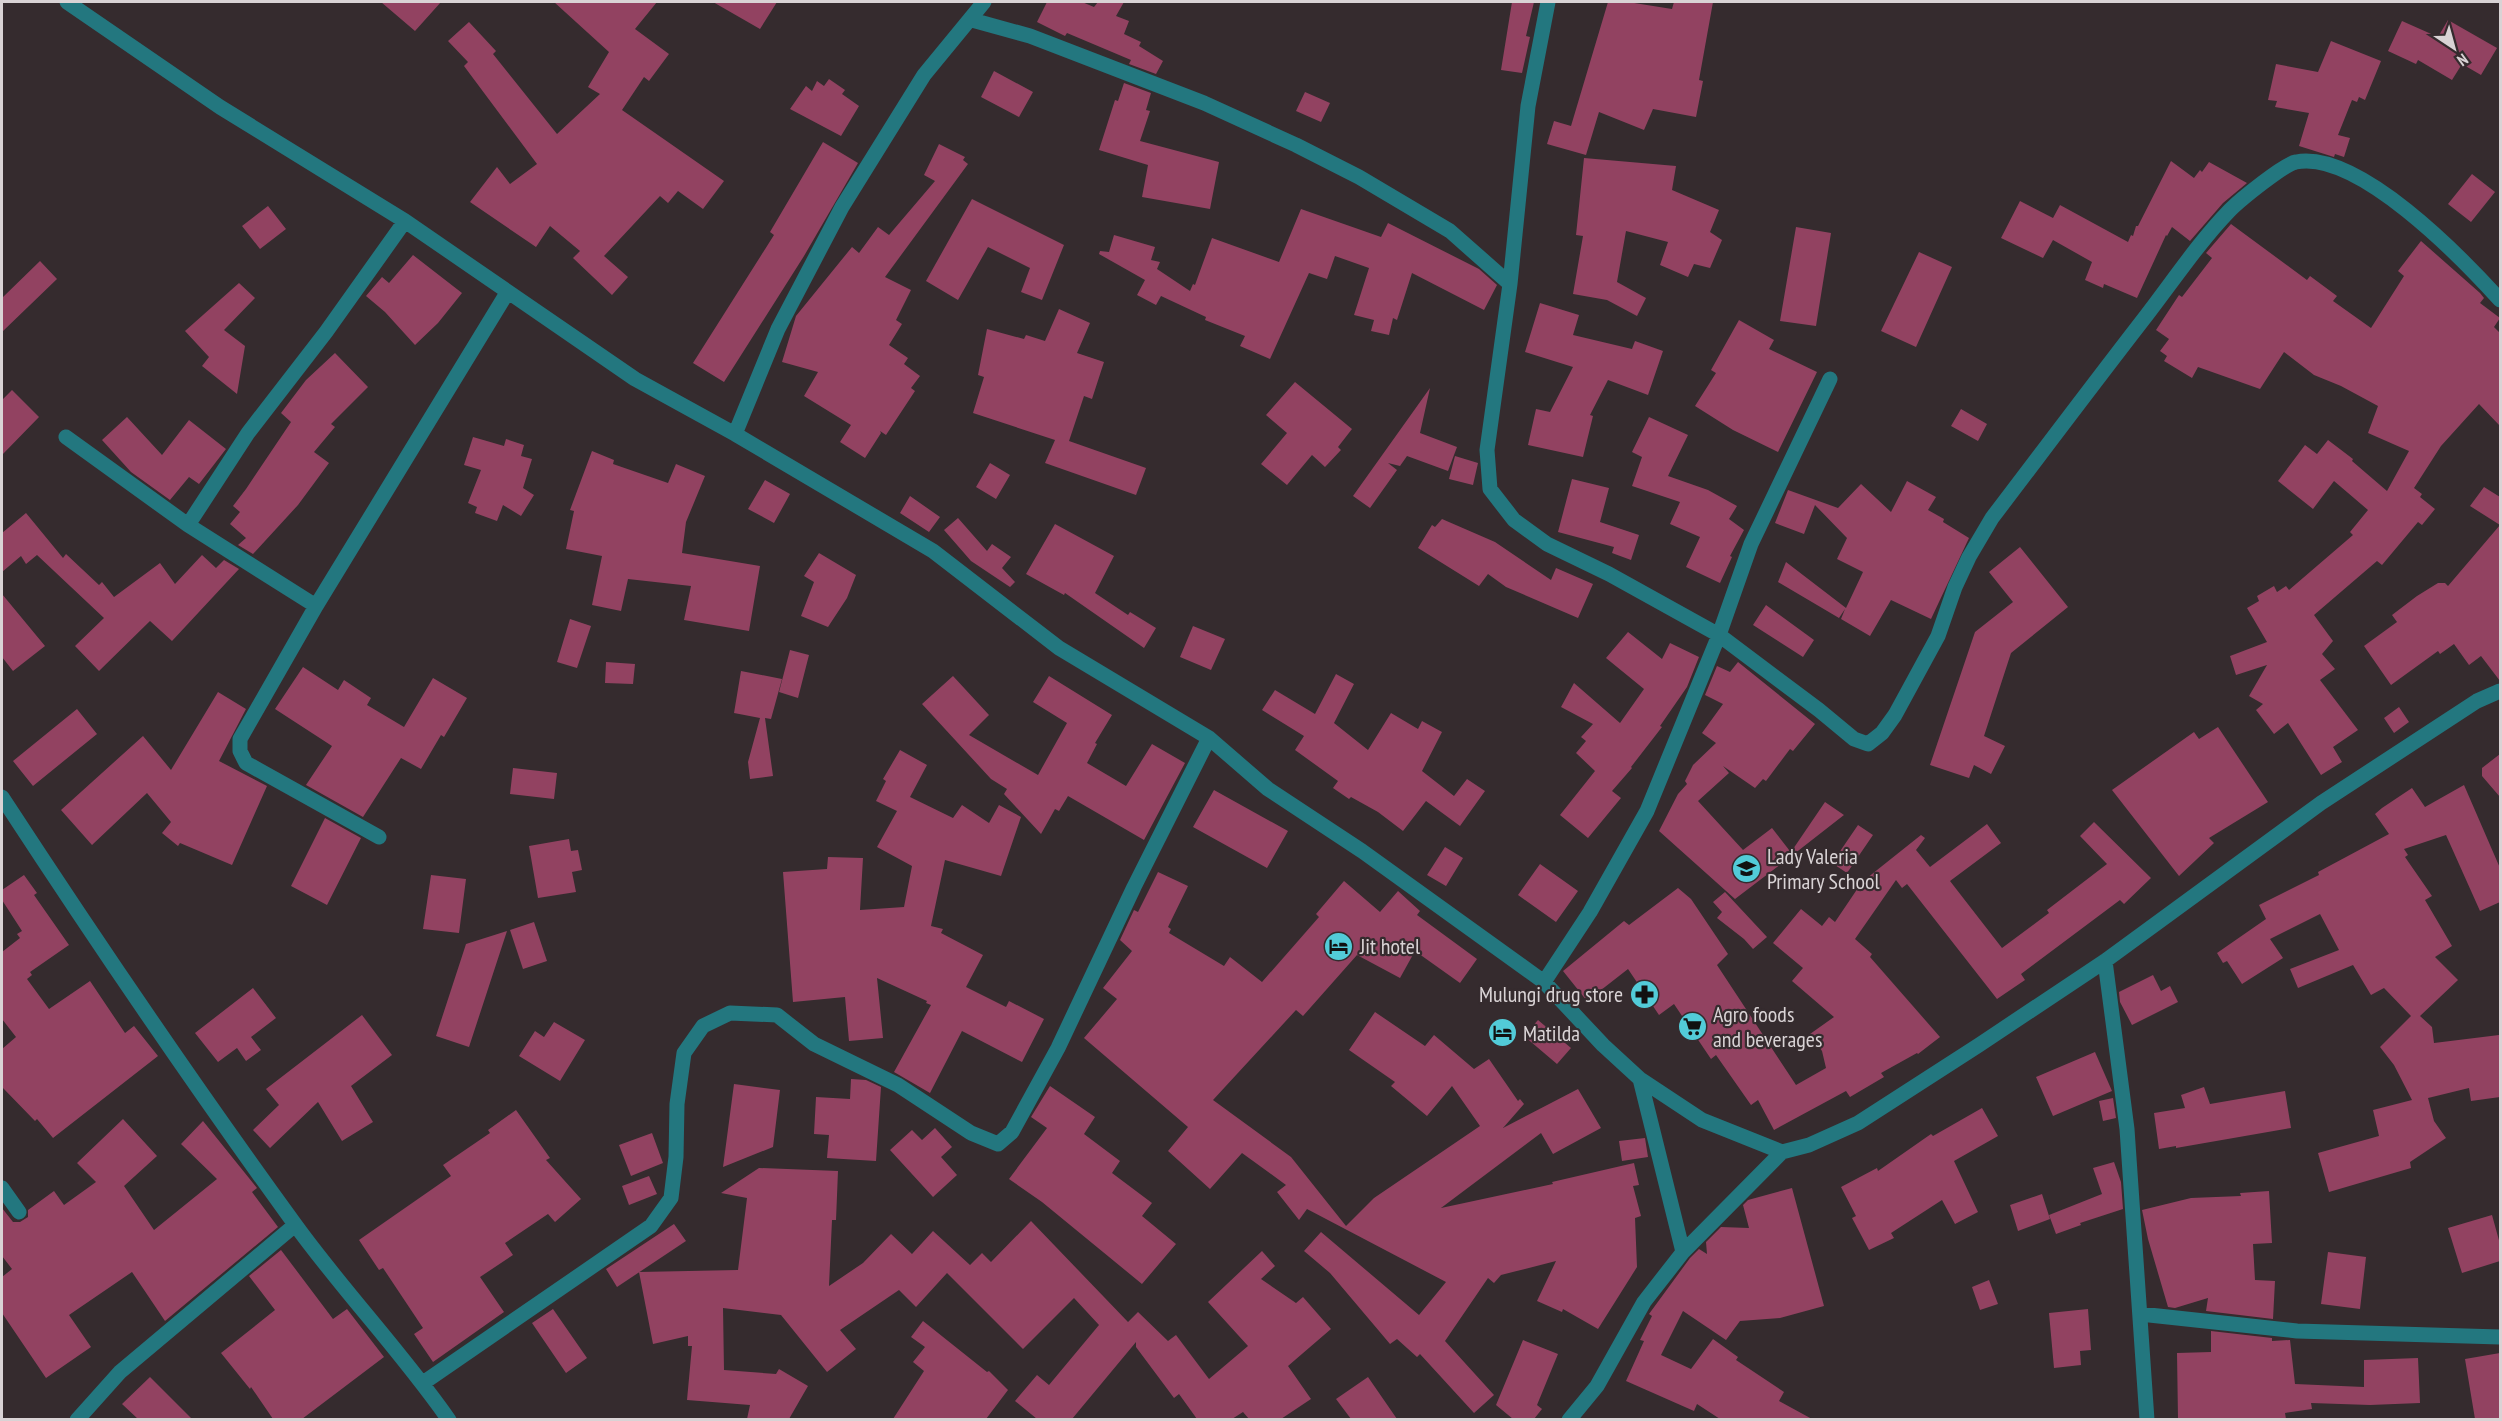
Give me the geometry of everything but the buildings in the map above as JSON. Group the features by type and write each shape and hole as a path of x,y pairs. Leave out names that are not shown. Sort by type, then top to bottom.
{"street":[{"path":"67,2 220,106 405,221 635,379 735,434 933,551 1059,648 1209,738 1268,789 1362,851 1544,982 1603,1045 1640,1078 1702,1120 1782,1152"},
{"path":"735,434 778,329 842,207 924,75 972,20 984,2"},
{"path":"1548,2 1528,105 1510,284 1487,450 1490,489 1514,520 1547,544 1609,574 1719,635 1854,739 1868,744 1882,733 1938,636 1955,587 1992,518 2230,210 2265,182 2294,162 2324,163 2360,177 2403,207 2500,300"},
{"path":"972,20 1030,36 1204,103 1296,145 1359,177 1450,231 1510,284"},
{"path":"188,525 248,433 326,332 405,221"},
{"path":"379,837 246,763 240,751 240,739 316,606 507,293"},
{"path":"1544,982 1590,912 1647,811 1719,635 1750,544 1830,379"},
{"path":"66,436 188,525 316,606"},
{"path":"1569,1419 1597,1386 1644,1302 1683,1252 1782,1152 1809,1144 1858,1123 2105,962 2321,803 2477,701 2500,691"},
{"path":"423,1383 651,1226 670,1198 676,1157 677,1104 684,1053 703,1026 730,1012 777,1015 814,1044 898,1085 970,1133 998,1144 1012,1132 1058,1048 1209,738"},
{"path":"2,796 92,935 295,1225 423,1383 449,1419"},
{"path":"2105,962 2127,1129 2147,1419"},
{"path":"1640,1078 1683,1252"},
{"path":"2,1188 19,1212"},
{"path":"77,1419 120,1372 295,1225"},
{"path":"2140,1314 2297,1331 2500,1337"}],"place":[{"name":"Lady Valeria Primary School","path":"1746,869"},
{"name":"Jit hotel","path":"1339,946"},
{"name":"Mulungi drug store","path":"1644,994"},
{"name":"Agro foods and beverages","path":"1692,1027"},
{"name":"Matilda","path":"1502,1033"}]}
